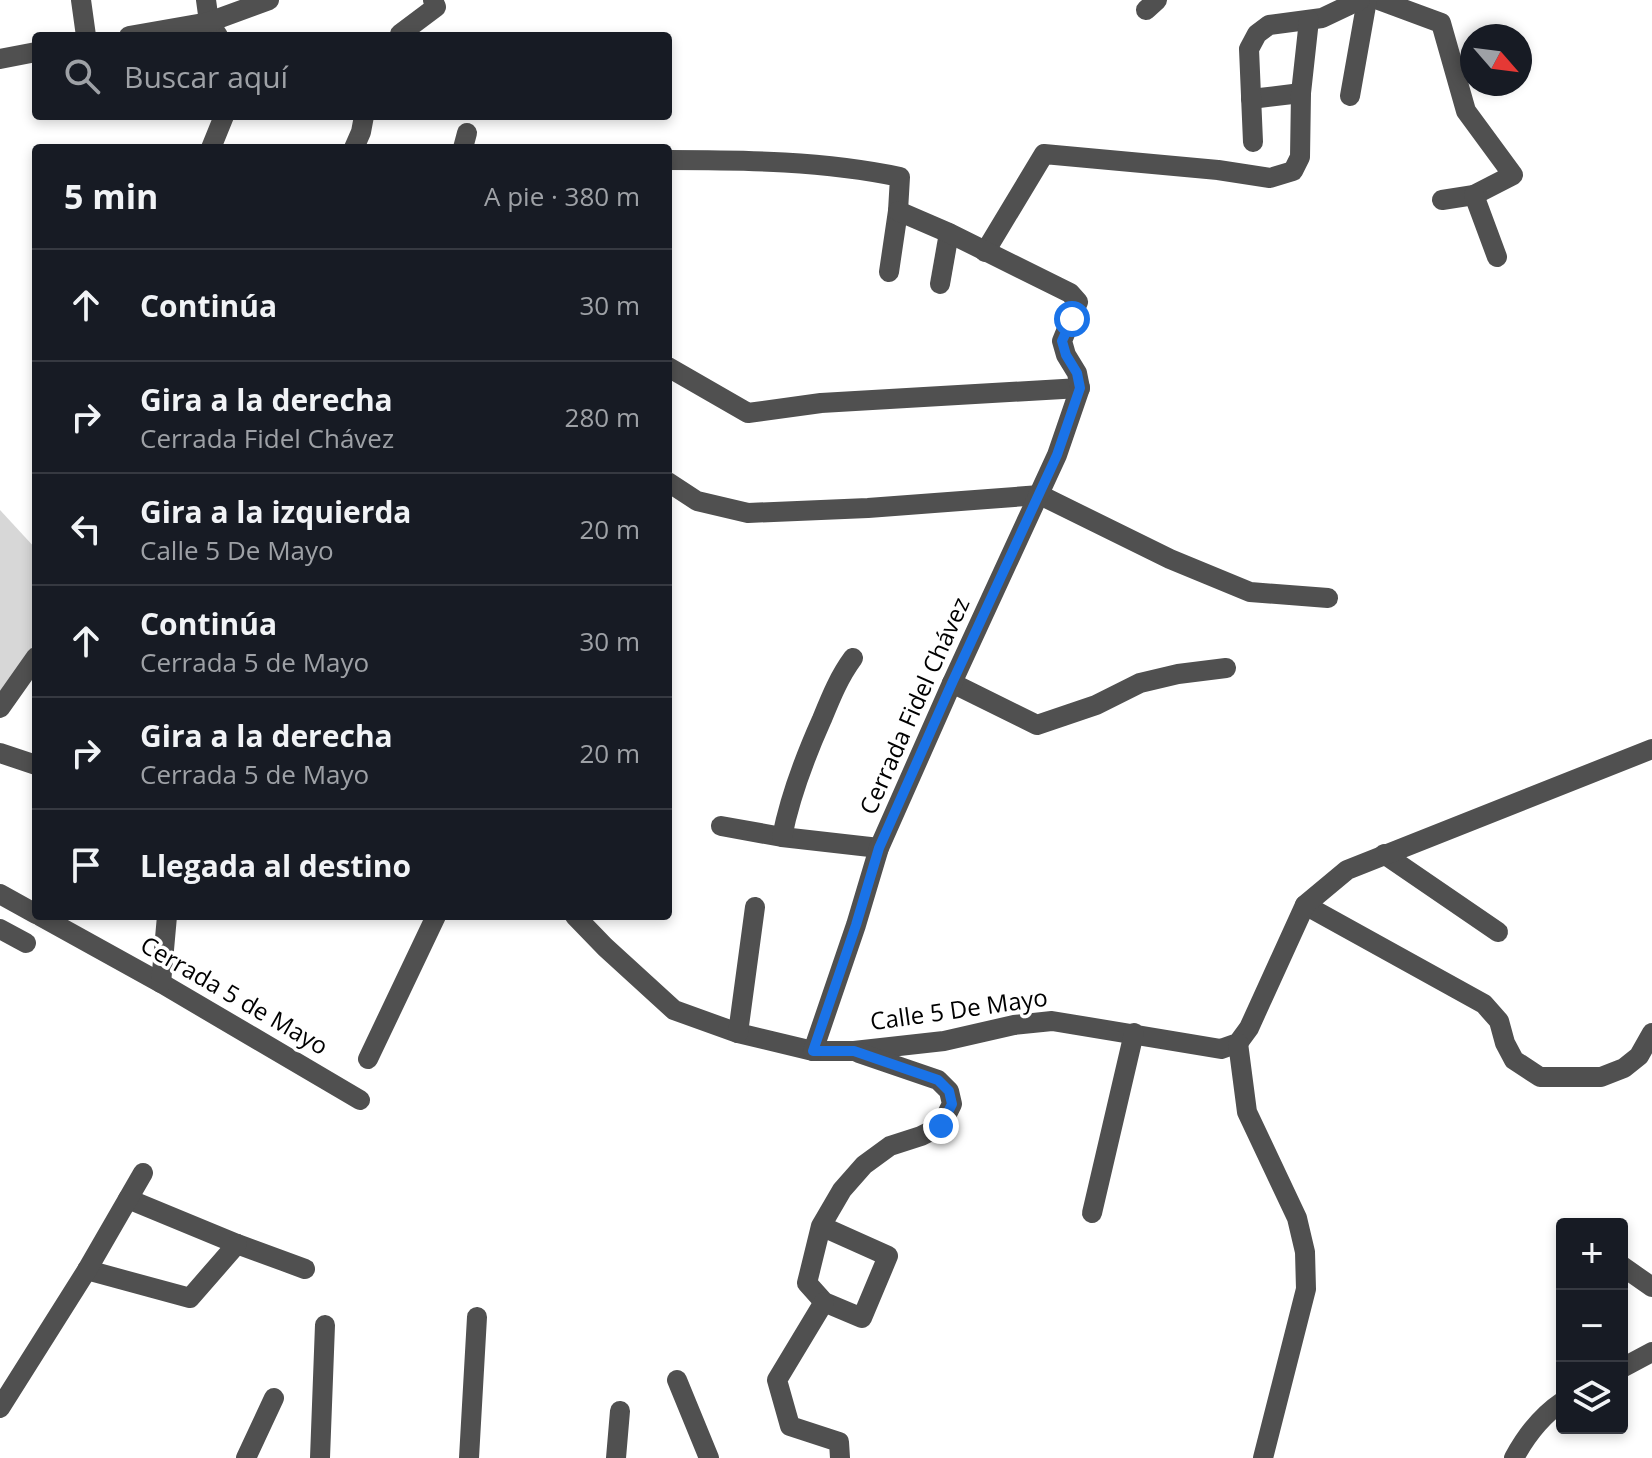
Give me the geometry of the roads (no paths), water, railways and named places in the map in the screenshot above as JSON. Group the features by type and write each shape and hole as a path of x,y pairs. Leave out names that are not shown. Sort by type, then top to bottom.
{"street":[{"path":"81,0 85,32"},
{"path":"206,0 213,29"},
{"path":"177,32 213,29 269,0"},
{"path":"403,32 436,7 433,0"},
{"path":"1253,142 1249,49 1257,34 1269,25 1322,18 1360,0"},
{"path":"1350,96 1367,0"},
{"path":"1379,0 1441,23 1466,111 1513,175 1474,195 1442,200"},
{"path":"985,252 1044,154 1218,170 1270,178 1293,171 1300,157 1301,93 1309,20"},
{"path":"0,59 32,53"},
{"path":"1251,99 1301,93"},
{"path":"212,144 222,120"},
{"path":"356,144 363,120"},
{"path":"672,160 746,160 867,170 900,177 889,272"},
{"path":"1474,195 1497,257"},
{"path":"672,369 748,413 821,403 1080,388 1077,373 1062,341 1078,302 1070,293 898,211"},
{"path":"940,284 949,233"},
{"name":"Cerrada Fidel Chávez","path":"813,1051 879,848 1040,495 1080,388"},
{"path":"672,485 697,501 748,513 1040,495 1170,559 1250,592 1328,598"},
{"path":"782,837 787,811 811,743 841,673 853,658"},
{"path":"0,708 32,663"},
{"path":"952,683 1037,725 1096,705 1140,683 1226,668"},
{"path":"1263,1458 1306,1289 1305,1252 1297,1218 1247,1112 1238,1043 1249,1028 1305,905 1347,870 1652,749"},
{"path":"0,753 32,764"},
{"path":"721,826 782,837 879,848"},
{"path":"1384,854 1498,932"},
{"name":"Cerrada 5 de Mayo","path":"0,894 32,912"},
{"path":"1305,905 1484,1004 1499,1021 1514,1060 1540,1077 1601,1077 1624,1068 1639,1056 1652,1033"},
{"path":"738,1033 755,907"},
{"name":"Cerrada 5 de Mayo","path":"47,920 360,1100"},
{"path":"161,983 167,920"},
{"path":"368,1059 434,920"},
{"name":"Calle 5 De Mayo","path":"579,920 674,1010 738,1033 813,1051 854,1051 944,1041 1014,1025 1052,1021 1221,1049 1238,1043"},
{"path":"0,929 26,943"},
{"path":"1092,1213 1134,1033"},
{"path":"821,1226 888,1256 862,1318 824,1302 807,1283 821,1226 842,1190 864,1165 890,1146 941,1126 952,1104 949,1091 938,1080 854,1051"},
{"path":"0,1408 87,1270 143,1173"},
{"path":"128,1199 305,1269"},
{"path":"87,1270 190,1298 237,1244"},
{"path":"1628,1270 1652,1287"},
{"path":"824,1302 777,1380 790,1426 839,1442 840,1458"},
{"path":"469,1458 477,1317"},
{"path":"320,1458 325,1325"},
{"path":"1628,1365 1652,1352"},
{"path":"677,1380 709,1458"},
{"path":"246,1458 274,1398"},
{"path":"1514,1458 1547,1412 1556,1406"},
{"path":"616,1458 620,1411"}]}
